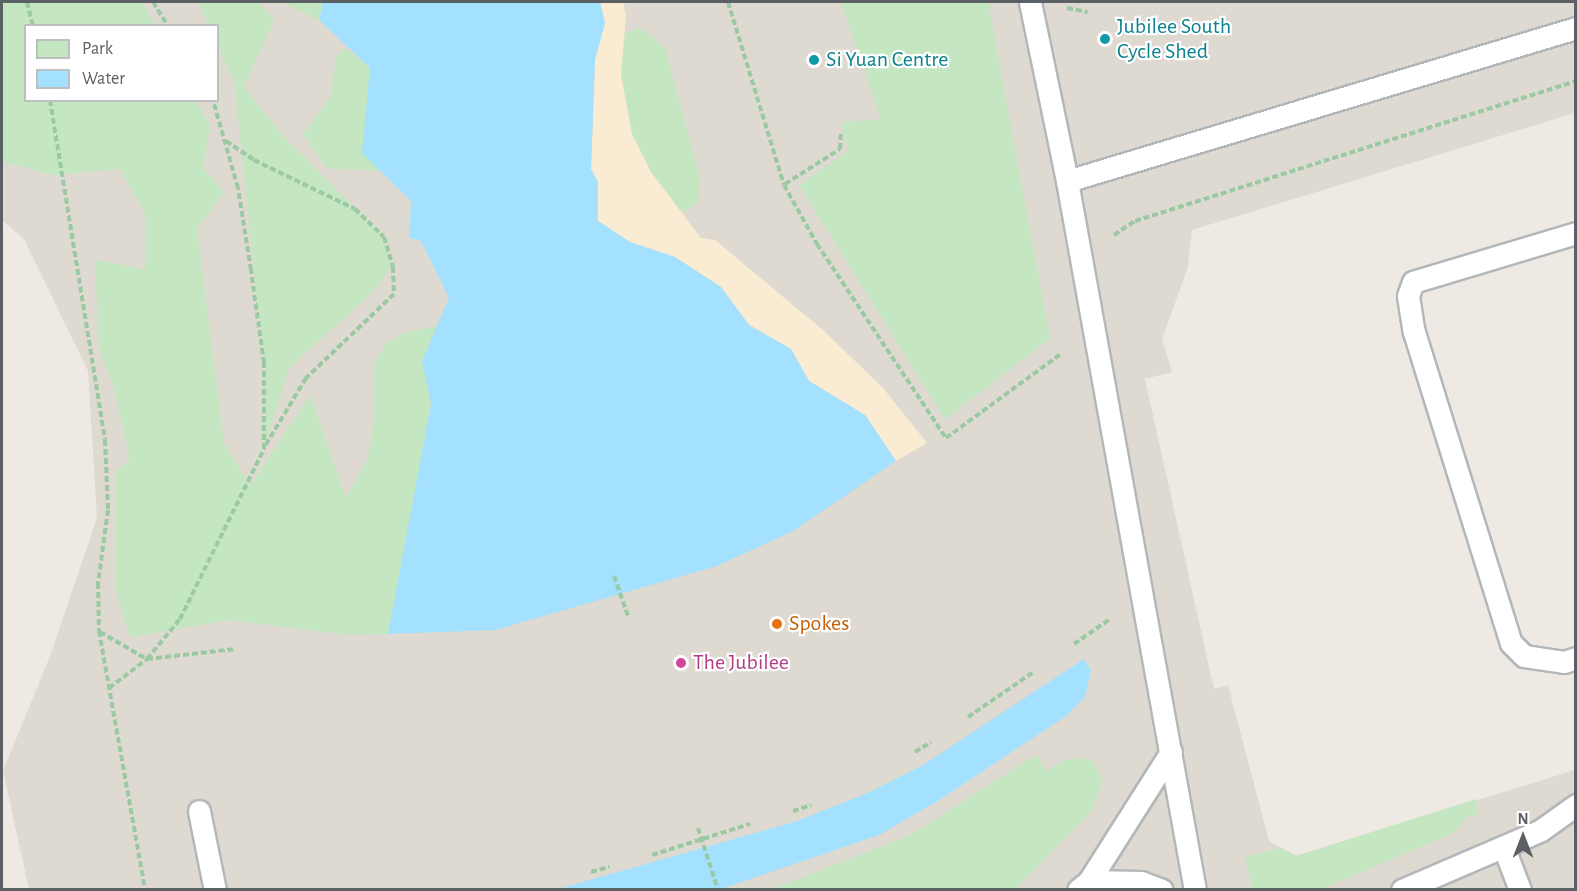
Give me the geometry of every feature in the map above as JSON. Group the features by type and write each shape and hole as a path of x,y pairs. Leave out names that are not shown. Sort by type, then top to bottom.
{"lane":[{"path":"1030,2 1067,181 1195,890"},
{"path":"1067,181 1575,28"},
{"path":"1575,233 1413,282 1408,296 1414,332 1511,643 1524,656 1564,662 1575,658"},
{"path":"1083,885 1171,752"},
{"path":"1402,890 1504,848 1541,830 1575,805"},
{"path":"199,811 215,890"},
{"path":"1504,848 1520,890"},
{"path":"1083,885 1141,882 1162,890"}],"path":[{"path":"27,2 32,24"},
{"path":"153,2 167,24"},
{"path":"728,2 784,185 818,244 946,438 1093,334"},
{"path":"1057,7 1088,12"},
{"path":"1112,241 1115,233 1135,220 1575,81"},
{"path":"50,102 105,440 108,510 98,583 99,631 145,890"},
{"path":"214,102 238,189 264,363 264,449"},
{"path":"784,185 840,149 841,131"},
{"path":"109,688 147,659 180,619 264,449 306,378 394,294 393,267 384,237 355,209 254,160 225,140"},
{"path":"614,576 628,616"},
{"path":"1074,644 1115,616"},
{"path":"99,631 147,659 235,649"},
{"path":"968,717 1035,671"},
{"path":"915,752 931,741"},
{"path":"793,811 811,805"},
{"path":"652,855 750,824"},
{"path":"698,828 718,890"},
{"path":"591,872 609,867"}],"shaded area":[{"path":"2,2 1575,2 1575,113 1192,230 1188,267 1162,339 1172,372 1145,379 1214,689 1228,685 1269,841 1296,856 1575,770 1575,889 29,889 3,771 50,656 97,518 88,371 24,239 2,220"}],"green space":[{"path":"2,2 142,2 154,24 24,24 24,102 197,102 210,126 203,168 224,192 197,229 224,443 250,486 310,395 346,498 368,457 374,421 374,365 384,346 405,332 437,326 422,361 431,404 388,634 349,635 229,620 130,637 115,587 115,472 130,459 113,384 99,350 95,260 145,269 146,215 120,169 52,175 2,161"},
{"path":"198,2 258,2 274,20 244,87 282,135 384,237 392,264 374,291 289,368 264,449 264,363 234,81 219,48 219,24 208,24"},
{"path":"281,2 323,2 319,20"},
{"path":"841,2 988,2 1050,339 945,419 799,185 848,151 841,122 881,119"},
{"path":"640,28 665,48 699,176 698,203 681,212 651,172 632,134 621,75 625,33"},
{"path":"346,48 371,68 362,152 382,171 327,168 303,134 331,96 336,56"},
{"path":"1036,755 1047,771 1067,759 1091,759 1103,781 1092,810 1016,889 772,889 909,836"},
{"path":"1476,799 1478,819 1471,814 1451,834 1321,889 1252,889 1245,857 1282,848 1296,856"}],"sand":[{"path":"600,2 623,2 626,16 621,75 632,134 651,172 701,238 715,240 824,331 883,388 927,443 896,461 865,415 809,381 791,349 749,325 721,287 675,257 630,242 598,221 598,182 591,169 595,59 605,23"}],"water":[{"path":"323,2 600,2 605,23 595,59 591,169 598,182 598,221 630,242 675,257 721,287 749,325 791,349 809,381 865,415 896,461 793,531 717,566 495,630 388,634 431,404 422,361 449,298 421,241 409,238 411,201 362,153 370,68 319,20"},
{"path":"1084,659 1091,670 1085,697 1066,716 941,799 879,835 721,889 558,889 797,821 870,792 923,765"}],"place":[{"name":"Jubilee South Cycle Shed","path":"1105,39"},
{"name":"Si Yuan Centre","path":"814,60"},
{"name":"Spokes","path":"777,624"},
{"name":"The Jubilee","path":"681,663"}]}
